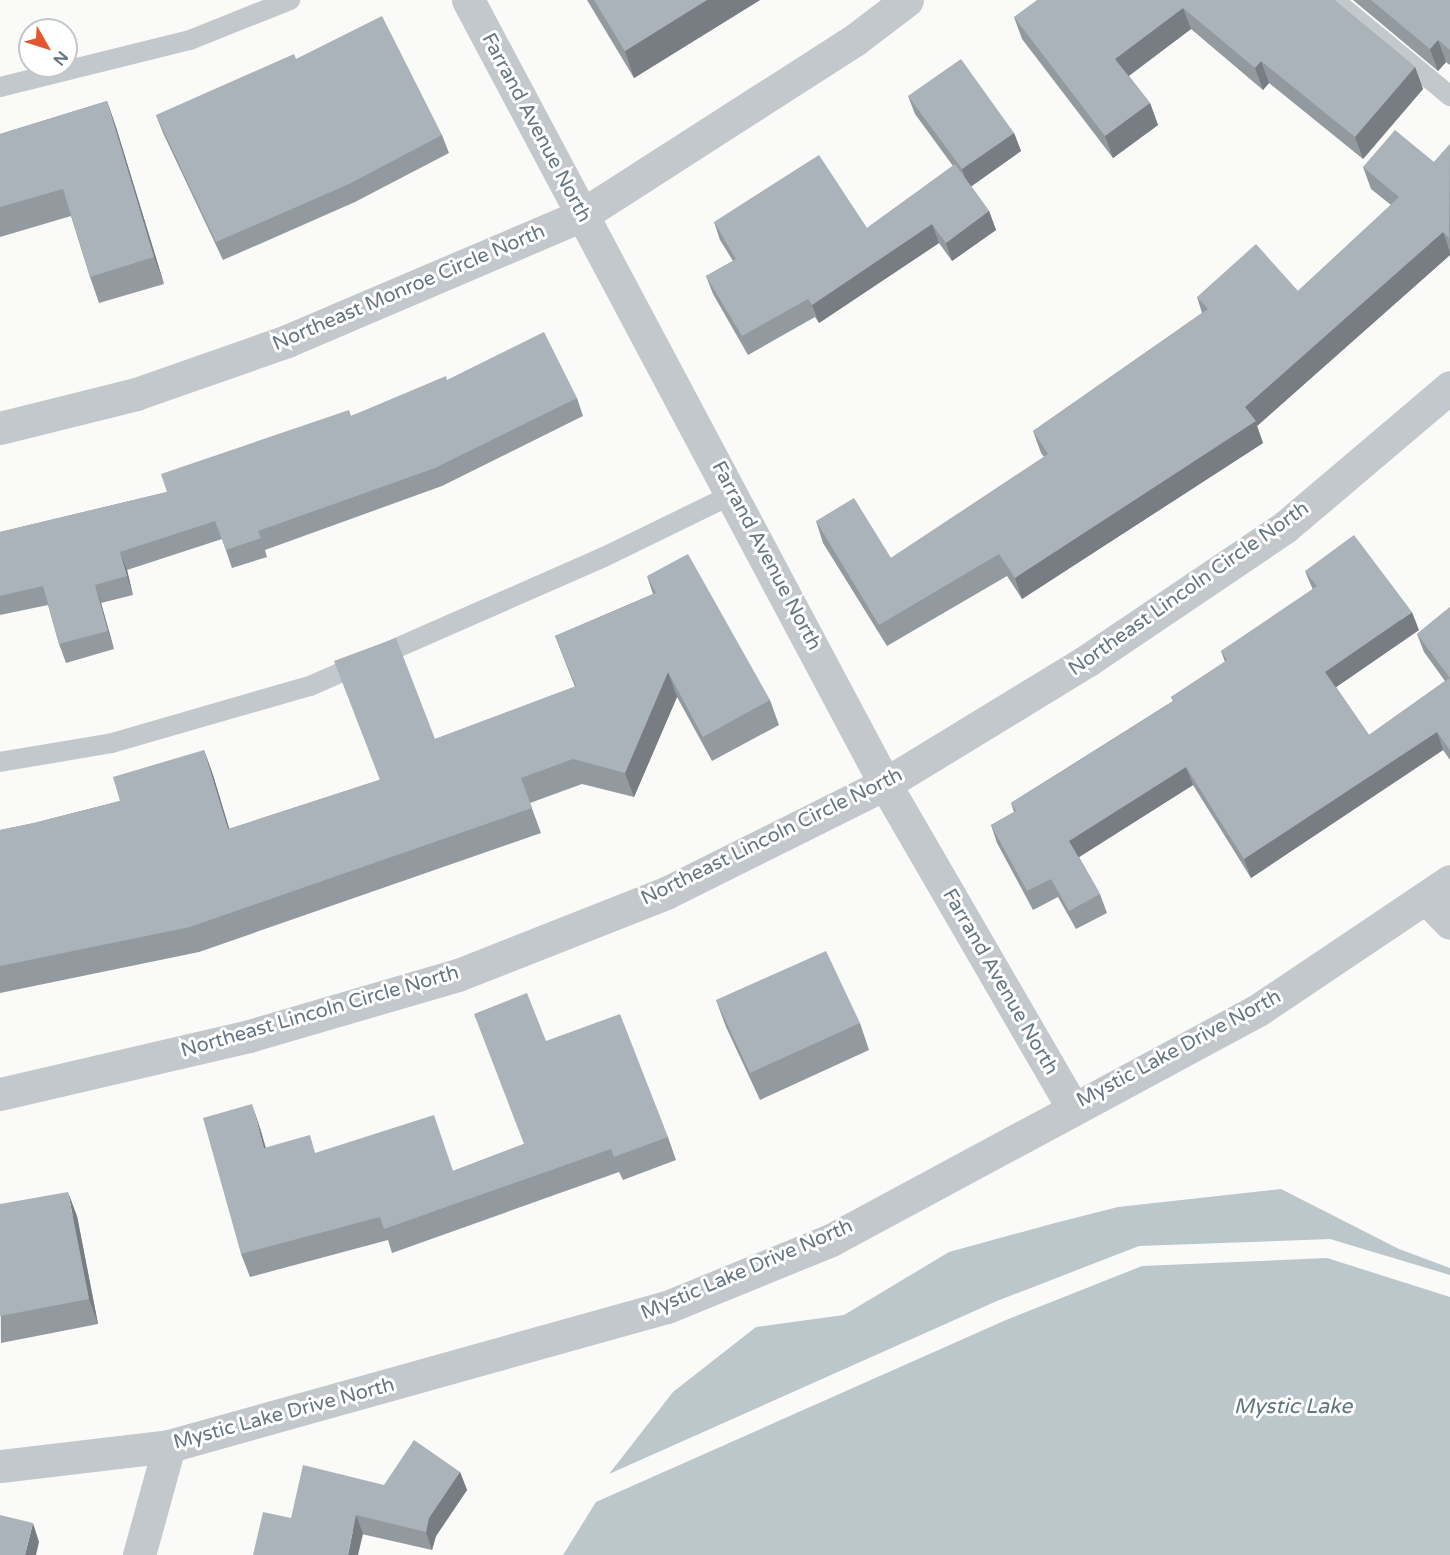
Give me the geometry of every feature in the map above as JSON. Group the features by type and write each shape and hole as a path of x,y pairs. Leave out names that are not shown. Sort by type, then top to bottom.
{"street":[{"name":"Farrand Avenue North","path":"468,0 733,494 885,784 1072,1107"},
{"name":"Northeast Monroe Circle North","path":"0,428 136,394 287,341 582,215 856,39 907,0"},
{"name":"Northeast Lincoln Circle North","path":"0,1094 249,1036 458,975 666,893 885,784 1088,660 1285,527 1450,387"},
{"name":"Mystic Lake Drive North","path":"0,1466 169,1446 667,1307 831,1240 1072,1107 1258,1010 1438,890 1450,923"},
{"path":"139,1555 169,1446"}],"lane":[{"path":"0,87 190,40 290,0"},
{"path":"1334,0 1450,96"},
{"path":"0,762 112,743 310,686 604,557 733,494"}],"water":[{"path":"1281,1189 1399,1249 1450,1268 1450,1275 1330,1239 1139,1246 997,1301 609,1474 673,1392 756,1327 844,1315 949,1252 1055,1223 1118,1207"},
{"name":"Mystic Lake","path":"1327,1258 1450,1297 1450,1555 563,1555 596,1502 1006,1320 1142,1266"}],"building":[{"path":"594,0 707,0 625,51"},
{"path":"1037,0 1334,0 1415,67 1355,137 1261,61 1255,68 1183,8 1115,59 1150,103 1105,136 1014,17"},
{"path":"1371,0 1450,0 1450,50 1438,40 1430,49"},
{"path":"382,16 442,135 349,184 216,242 156,115 294,54 296,59"},
{"path":"961,59 1014,133 962,169 908,96"},
{"path":"107,101 154,257 90,277 63,189 0,207 0,134"},
{"path":"1395,130 1434,162 1450,144 1449,238 1443,232 1245,407 1256,421 1015,578 999,554 879,625 816,521 854,498 891,558 1048,454 1033,431 1208,309 1197,297 1256,244 1298,291 1399,197 1363,167"},
{"path":"819,155 867,228 955,164 989,211 946,243 932,224 812,305 808,299 742,336 706,276 736,259 714,222"},
{"path":"544,332 577,398 435,468 258,531 261,538 226,550 215,521 120,552 127,576 95,585 108,631 59,644 43,586 0,596 0,532 167,492 161,474 349,410 351,416 446,376 447,380"},
{"path":"1354,535 1412,612 1325,672 1369,735 1450,678 1450,750 1437,732 1244,859 1186,767 1069,841 1100,894 1069,911 1051,879 1027,891 991,825 1016,811 1011,803 1174,701 1171,697 1227,660 1221,651 1317,586 1305,571"},
{"path":"688,554 770,700 703,737 668,672 625,773 573,759 521,778 532,808 190,927 0,966 0,830 120,801 113,777 204,750 228,829 380,780 334,661 396,638 435,739 576,686 555,636 656,593 647,576"},
{"path":"1450,607 1450,678 1417,634"},
{"path":"826,951 860,1023 750,1073 716,1000"},
{"path":"527,993 546,1041 620,1014 668,1137 614,1157 611,1149 384,1229 380,1217 241,1254 203,1118 252,1104 264,1148 310,1135 315,1153 434,1115 453,1171 524,1144 474,1014"},
{"path":"68,1192 89,1299 0,1316 0,1204"},
{"path":"414,1440 460,1472 429,1518 426,1532 356,1515 348,1555 253,1555 263,1512 291,1518 303,1465 384,1485"},
{"path":"0,1515 33,1523 25,1555 0,1555"}]}
